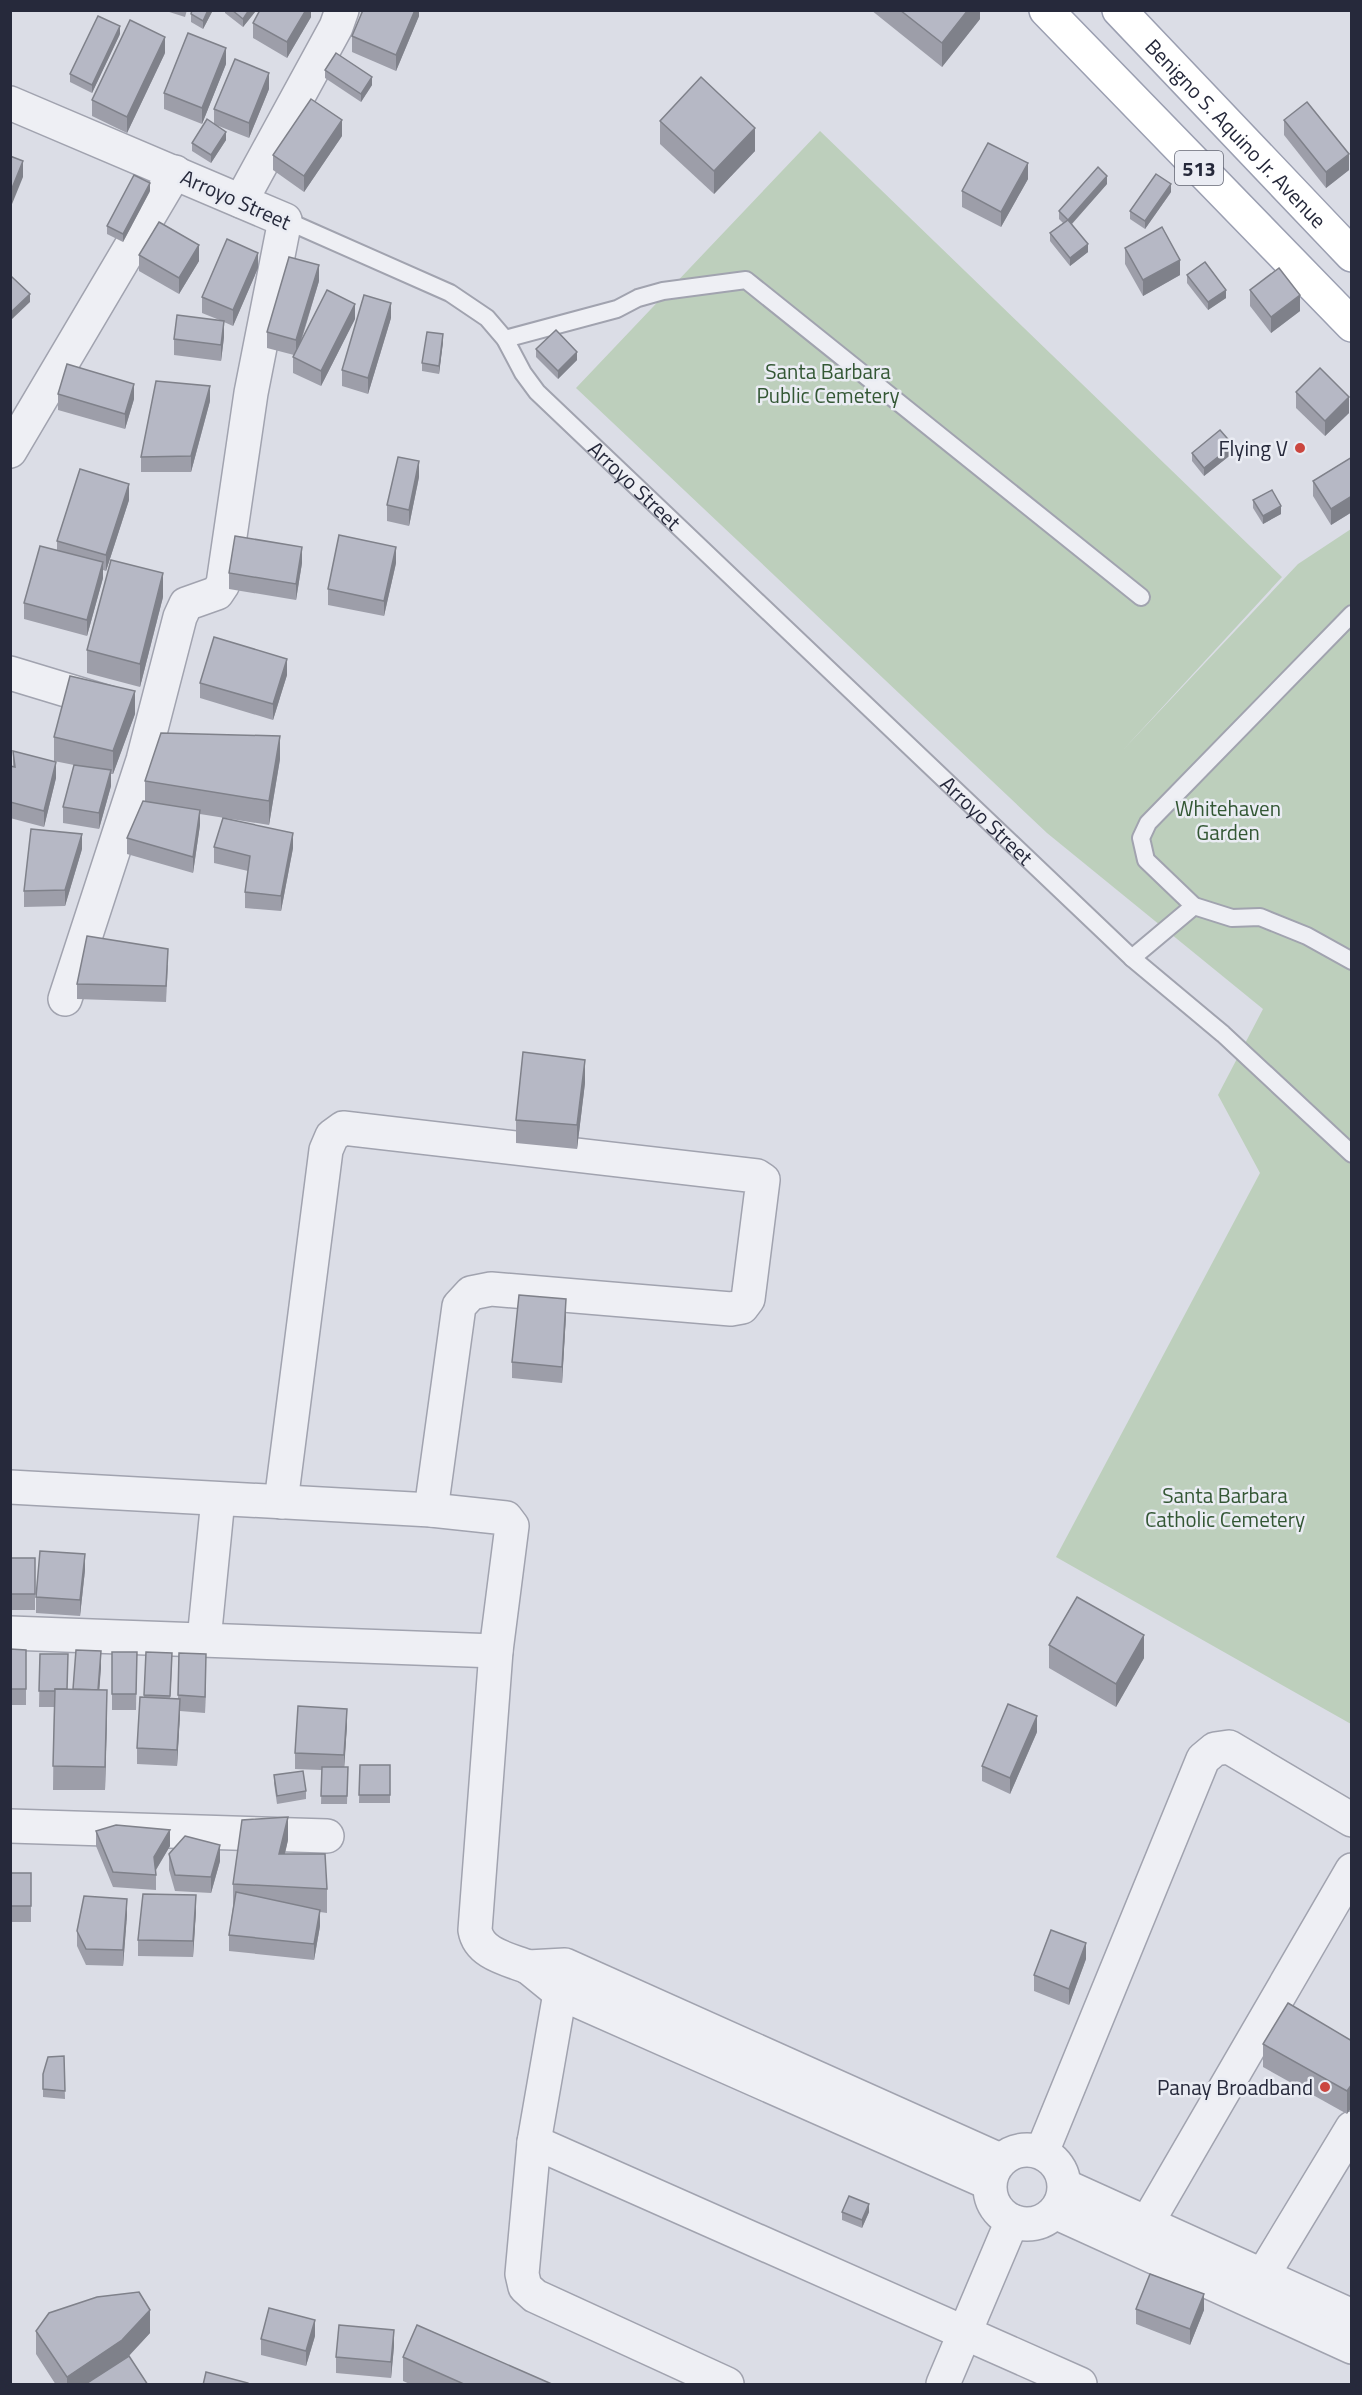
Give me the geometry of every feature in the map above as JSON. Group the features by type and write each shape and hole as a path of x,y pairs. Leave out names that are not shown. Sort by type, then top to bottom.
{"main road":[{"name":"513","path":"1046,10 1352,325"},
{"name":"Benigno S. Aquino Jr. Avenue","path":"1119,10 1352,255"}],"street":[{"path":"241,201 336,27 342,10"},
{"name":"Arroyo Street","path":"10,103 285,220"},
{"path":"10,451 175,172"},
{"path":"65,999 143,760 183,608 186,604 217,593 223,584 251,393 285,220"},
{"path":"10,673 154,717"},
{"path":"281,1502 326,1150 332,1136 343,1128 757,1176 763,1180 748,1299 742,1306 731,1309 490,1289 471,1293 459,1306 431,1510"},
{"path":"10,1487 431,1510 506,1518 512,1526 496,1651 477,1941 486,1950 528,1967 565,1965 565,1981 534,2142 522,2274 525,2287 535,2296 727,2385"},
{"path":"204,1640 218,1499"},
{"path":"10,1633 496,1651"},
{"path":"1041,2152 1203,1759 1215,1749 1229,1747 1352,1820"},
{"path":"10,1826 327,1836"},
{"path":"1147,2223 1352,1870"},
{"path":"565,1981 995,2172"},
{"path":"1263,2276 1352,2128"},
{"path":"534,2142 1080,2385"},
{"path":"1031,2149 1041,2152 1058,2166 1060,2199 1035,2224 1023,2225 1002,2215 994,2206 990,2195 995,2172 1009,2153 1031,2149"},
{"path":"1060,2199 1147,2223 1352,2316"},
{"path":"1060,2199 1352,2347"},
{"path":"943,2385 1012,2221"}],"lane":[{"name":"Arroyo Street","path":"285,220 450,293 487,318 505,339 523,373 537,392 1132,958 1223,1034 1352,1154"},
{"path":"505,339 617,309 638,298 663,291 746,280 1141,597"},
{"path":"1352,614 1148,824 1141,838 1146,860 1194,906 1232,918 1260,917 1307,936 1352,961"},
{"path":"1132,958 1194,906"}],"green space":[{"path":"820,131 1282,577 1123,750 1298,564 1351,529 1351,1724 1056,1557 1260,1173 1218,1095 1263,1009 1047,833 576,388"}],"building":[{"path":"192,10 208,10 203,21 191,14"},
{"path":"232,10 249,10 243,19"},
{"path":"260,10 306,10 287,42 253,23"},
{"path":"363,10 415,10 396,55 352,36"},
{"path":"900,10 968,10 942,43"},
{"path":"98,16 120,26 92,85 70,74"},
{"path":"130,20 165,37 127,117 92,100"},
{"path":"188,33 226,48 202,108 164,93"},
{"path":"336,53 372,77 361,94 325,70"},
{"path":"235,59 269,73 249,123 214,109"},
{"path":"701,77 755,128 714,171 660,121"},
{"path":"311,99 342,120 304,176 273,155"},
{"path":"1307,102 1349,154 1326,172 1284,120"},
{"path":"207,119 226,132 211,155 192,143"},
{"path":"988,143 1028,163 1001,212 962,191"},
{"path":"10,156 23,161 10,193"},
{"path":"1098,167 1107,176 1068,220 1059,211"},
{"path":"1156,174 1171,184 1145,221 1130,211"},
{"path":"134,175 150,183 123,234 107,226"},
{"path":"1068,220 1088,244 1070,258 1050,233"},
{"path":"159,222 199,245 179,278 139,255"},
{"path":"1162,227 1180,260 1143,280 1125,248"},
{"path":"227,239 258,253 233,310 202,297"},
{"path":"289,257 319,265 296,340 267,332"},
{"path":"1205,262 1226,290 1208,302 1187,275"},
{"path":"1279,268 1300,295 1271,317 1250,290"},
{"path":"12,277 30,294 10,313 10,279"},
{"path":"327,290 355,304 321,371 293,357"},
{"path":"364,295 391,303 368,378 342,370"},
{"path":"177,315 224,321 221,345 174,339"},
{"path":"556,330 577,352 558,371 536,349"},
{"path":"427,332 443,334 439,366 422,363"},
{"path":"67,364 134,384 125,414 58,394"},
{"path":"1320,368 1349,397 1325,421 1296,392"},
{"path":"156,381 210,386 191,456 141,457"},
{"path":"1220,430 1233,445 1204,468 1192,453"},
{"path":"398,457 419,461 409,510 387,505"},
{"path":"1352,457 1352,496 1331,509 1313,481"},
{"path":"80,469 129,484 106,555 57,541"},
{"path":"1272,490 1281,506 1263,516 1253,500"},
{"path":"339,535 396,547 384,601 328,589"},
{"path":"235,536 302,547 296,584 229,573"},
{"path":"40,546 103,562 87,620 24,603"},
{"path":"111,560 163,573 140,664 87,650"},
{"path":"214,637 287,659 273,704 200,683"},
{"path":"70,676 135,691 113,751 54,737"},
{"path":"161,733 280,736 269,801 145,781"},
{"path":"13,751 56,762 44,811 10,802 10,766 15,767"},
{"path":"74,765 111,770 99,813 63,807"},
{"path":"143,801 200,810 193,857 127,838"},
{"path":"223,818 293,833 281,896 245,892 250,856 214,847"},
{"path":"31,829 82,834 65,890 24,891"},
{"path":"87,936 168,949 166,986 77,984"},
{"path":"523,1052 585,1060 577,1125 516,1120"},
{"path":"519,1295 566,1299 562,1367 512,1362"},
{"path":"40,1551 85,1554 80,1600 36,1597"},
{"path":"10,1558 35,1558 35,1594 10,1594"},
{"path":"1077,1597 1144,1635 1116,1684 1049,1645"},
{"path":"10,1649 26,1650 26,1689 10,1689"},
{"path":"76,1650 101,1651 98,1690 73,1689"},
{"path":"112,1652 137,1652 136,1694 112,1694"},
{"path":"146,1652 172,1653 170,1696 144,1695"},
{"path":"179,1653 206,1654 205,1697 178,1695"},
{"path":"40,1654 68,1654 67,1689 39,1691"},
{"path":"55,1689 107,1690 105,1767 53,1766"},
{"path":"140,1697 180,1699 177,1750 137,1748"},
{"path":"1008,1704 1037,1716 1010,1778 982,1766"},
{"path":"298,1706 347,1709 344,1755 295,1753"},
{"path":"360,1765 390,1765 390,1795 359,1795"},
{"path":"322,1767 348,1767 347,1796 321,1796"},
{"path":"303,1771 306,1791 277,1796 274,1775"},
{"path":"288,1817 279,1854 325,1854 327,1889 233,1884 242,1820"},
{"path":"116,1825 170,1830 154,1857 156,1875 113,1872 96,1831"},
{"path":"185,1836 220,1845 211,1877 175,1875 169,1854"},
{"path":"10,1873 31,1873 31,1906 10,1906"},
{"path":"236,1892 320,1910 314,1944 229,1935"},
{"path":"143,1894 196,1895 193,1941 138,1940"},
{"path":"84,1896 127,1899 123,1950 86,1949 77,1931"},
{"path":"1051,1930 1086,1943 1069,1989 1034,1975"},
{"path":"1288,2003 1352,2041 1352,2084 1347,2091 1263,2044"},
{"path":"64,2056 65,2091 43,2089 43,2074 48,2057"},
{"path":"849,2196 869,2204 862,2220 842,2212"},
{"path":"1150,2274 1204,2294 1190,2329 1136,2309"},
{"path":"139,2292 150,2310 122,2340 67,2377 36,2331 49,2313 97,2297"},
{"path":"269,2308 315,2320 306,2351 261,2339"},
{"path":"339,2325 394,2330 391,2362 336,2357"},
{"path":"417,2325 554,2385 466,2385 403,2357"},
{"path":"129,2356 148,2385 84,2385"},
{"path":"206,2372 248,2383 248,2385 203,2385"}],"place":[{"name":"Flying V","path":"1300,448"},
{"name":"Panay Broadband","path":"1325,2087"}],"park label":[{"name":"Santa Barbara Public Cemetery","path":"828,383"},
{"name":"Whitehaven Garden","path":"1228,820"},
{"name":"Santa Barbara Catholic Cemetery","path":"1225,1507"}]}
